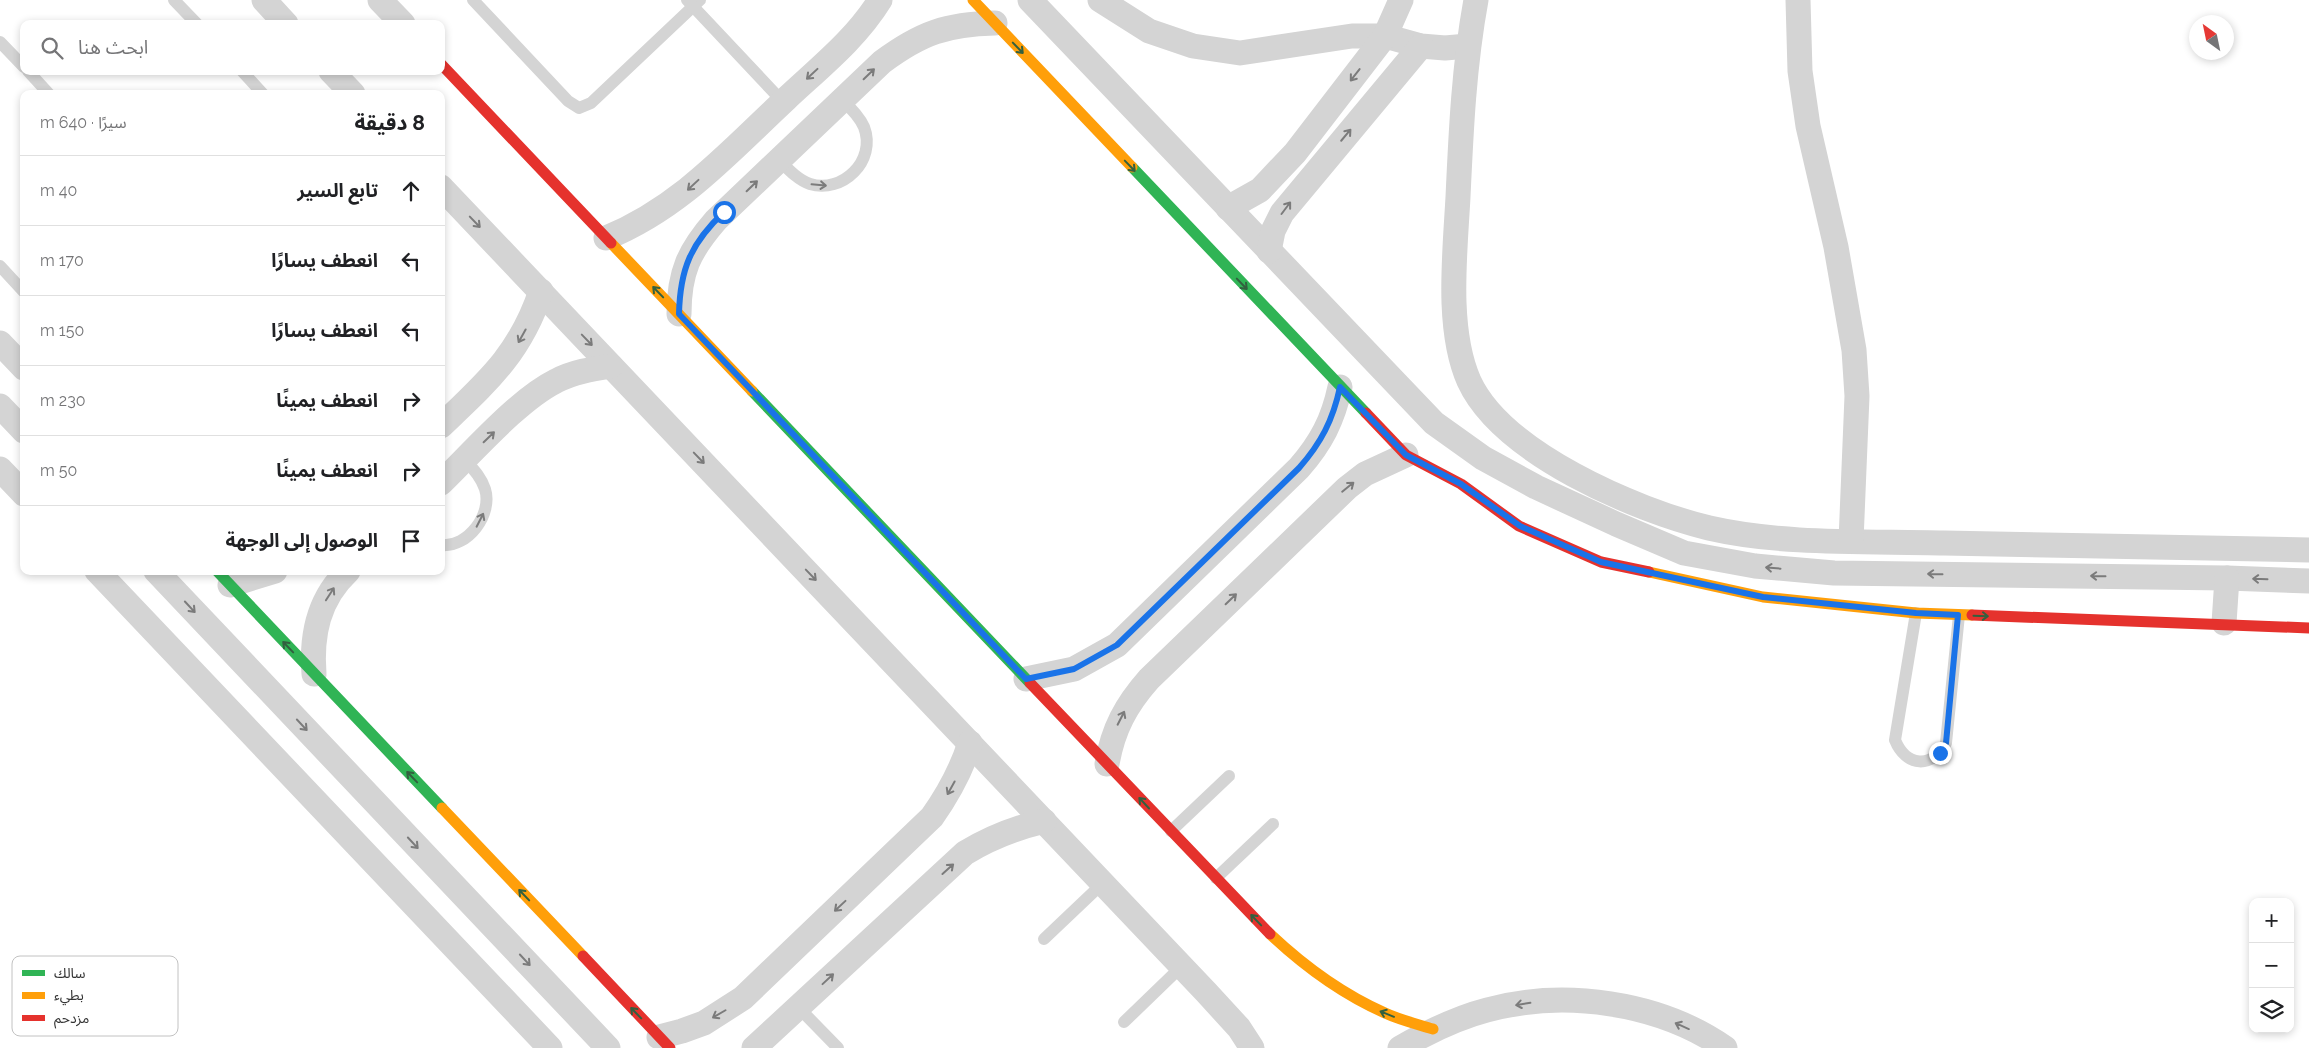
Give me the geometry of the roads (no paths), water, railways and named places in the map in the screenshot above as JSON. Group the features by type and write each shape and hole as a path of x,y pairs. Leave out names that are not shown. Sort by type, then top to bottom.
{"street":[{"path":"264,0 282,20"},
{"path":"380,0 399,20"},
{"path":"606,238 649,218 669,206 856,34 880,0"},
{"path":"973,0 1406,455 1461,484 1520,526 1601,562 1763,597 1916,613 2224,623 2309,628"},
{"path":"1030,0 1434,423 1483,458 1536,487 1684,553 1755,566 1834,573 2227,578 2309,581"},
{"path":"1100,0 1149,31 1193,46 1240,53 1352,36 1385,36 1422,46 1444,48 1468,46"},
{"path":"1228,208 1260,190 1274,178 1385,36 1401,0"},
{"path":"1476,0 1468,46 1456,219 1455,306 1459,347 1470,382 1491,414 1521,440 1564,469 1611,494 1659,514 1710,528 1762,537 1851,541 2309,550"},
{"path":"1798,0 1800,71 1808,126 1838,255 1854,350 1856,396 1851,541"},
{"path":"679,314 679,288 686,263 698,240 882,62 907,43 935,30 964,24 995,23"},
{"path":"1269,251 1273,231 1282,213 1422,46"},
{"path":"445,68 1266,931 1316,974 1343,993 1386,1014 1433,1029"},
{"path":"335,75 349,90"},
{"path":"445,191 1182,966 1239,1028 1252,1048"},
{"path":"445,422 503,365 519,342 532,318 541,292"},
{"path":"0,343 20,364"},
{"path":"445,479 532,396 556,381 583,371 611,366"},
{"path":"1026,679 1074,669 1117,645 1315,451 1332,417 1340,387"},
{"path":"0,406 20,427"},
{"path":"1107,764 1111,740 1120,718 1132,697 1149,679 1347,488 1372,471 1406,455"},
{"path":"0,469 20,490"},
{"path":"101,575 550,1048"},
{"path":"160,575 608,1048"},
{"path":"223,578 253,580 265,575"},
{"path":"314,674 312,648 317,622 326,598 345,575"},
{"path":"223,578 664,1042 704,1023 745,996 932,816 948,794 961,770 970,743"},
{"path":"2224,623 2227,578"},
{"path":"754,1048 965,853 989,838 1016,828 1044,821"},
{"path":"1400,1048 1433,1029 1488,1010 1545,1000 1603,1003 1659,1016 1712,1039 1725,1048"}],"lane":[{"path":"174,0 193,20"},
{"path":"473,0 568,101 579,108 591,103 693,2 783,102"},
{"path":"0,42 20,63"},
{"path":"32,75 45,90"},
{"path":"246,75 259,90"},
{"path":"779,160 808,184 824,186 839,183 852,174 862,161 866,137 864,128 856,114 842,100"},
{"path":"0,266 20,288"},
{"path":"445,545 465,539 478,526 486,509 485,490 477,474 465,460"},
{"path":"1916,613 1895,740 1899,751 1908,759 1919,762 1930,760 1940,753 1946,743 1958,615"},
{"path":"1171,831 1229,776"},
{"path":"1216,878 1273,824"},
{"path":"1044,939 1103,883"},
{"path":"1124,1022 1182,966"},
{"path":"798,1007 838,1048"}]}
